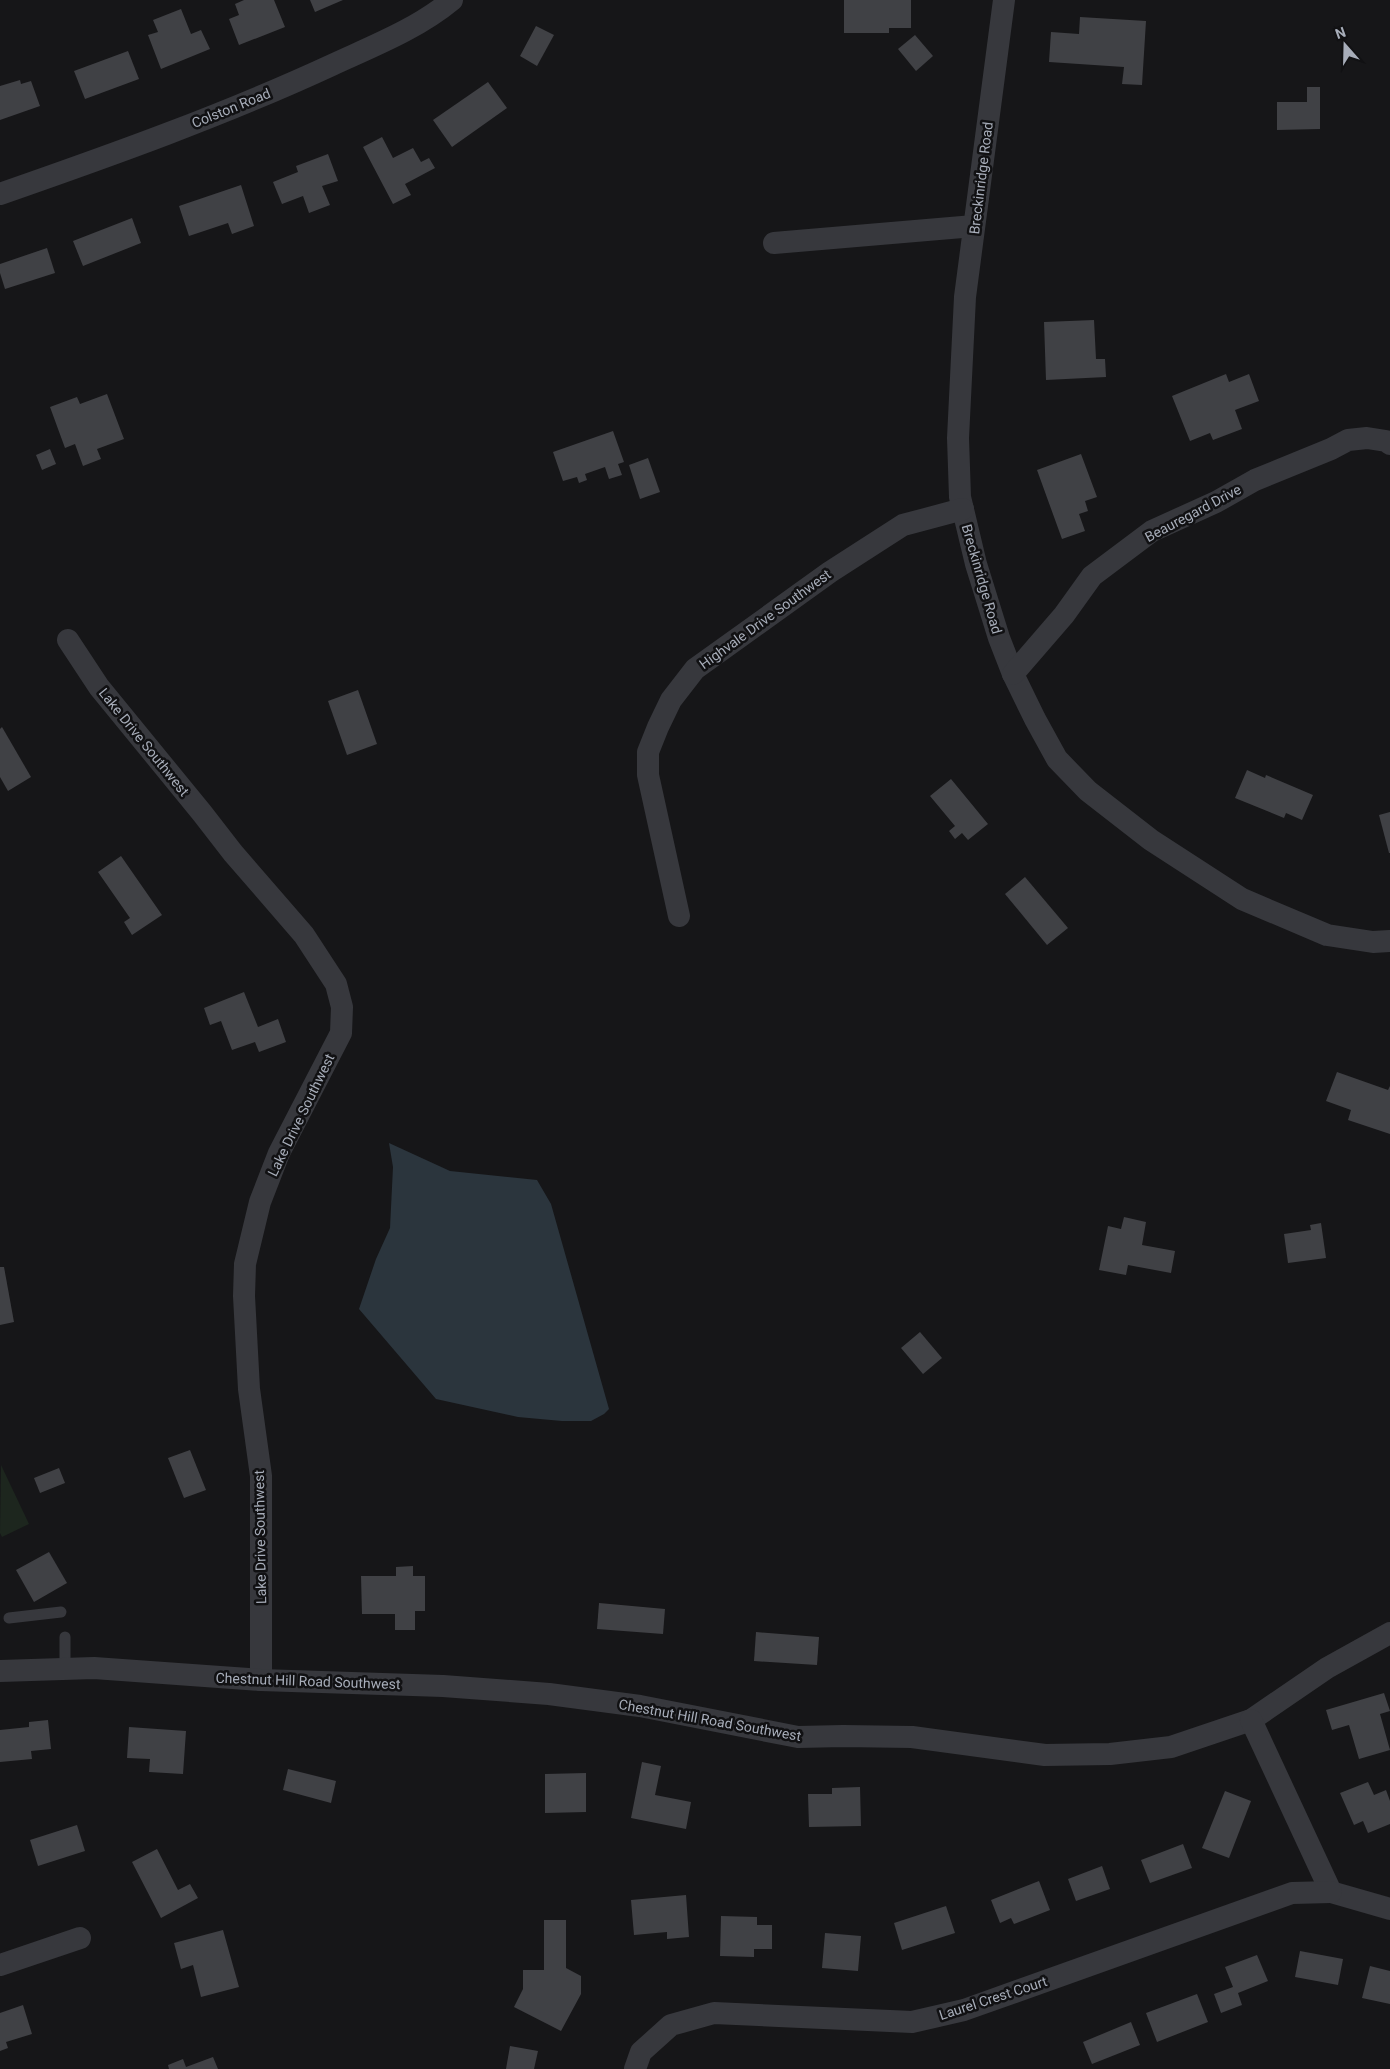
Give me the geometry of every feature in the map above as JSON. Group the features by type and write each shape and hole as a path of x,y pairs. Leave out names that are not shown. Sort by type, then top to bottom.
{"street":[{"name":"Colston Road","path":"0,194 113,155 282,88 407,30 452,0"},
{"name":"Breckinridge Road","path":"1004,0 965,297 958,438 960,497 976,564 999,638 1035,719 1058,759 1088,790 1151,840 1242,899 1327,935 1373,942 1390,941"},
{"path":"774,243 974,226"},
{"name":"Beauregard Drive","path":"1014,674 1064,615 1092,576 1152,531 1216,502 1262,477 1331,450 1348,440 1367,438 1386,441 1390,444"},
{"name":"Highvale Drive Southwest","path":"679,916 648,775 648,752 672,700 695,669 830,572 902,526 963,509"},
{"name":"Lake Drive Southwest","path":"68,640 99,687 233,853 304,936 336,984 342,1007 341,1033 280,1153 260,1202 245,1264 244,1296 248,1389 261,1476 261,1680"},
{"name":"Chestnut Hill Road Southwest","path":"0,1671 94,1668 261,1680 443,1686 549,1694 640,1706 798,1738 843,1736 912,1737 1045,1755 1110,1754 1171,1747 1251,1720 1327,1668 1390,1633"},
{"path":"1251,1720 1331,1892"},
{"name":"Laurel Crest Court","path":"635,2069 641,2052 671,2025 714,2013 912,2022 964,2010 1292,1893 1331,1892 1390,1909"},
{"path":"0,1965 80,1938"}],"lane":[{"path":"9,1618 60,1612"},
{"path":"65,1637 65,1669"}],"shaded area":[{"path":"389,1143 450,1171 537,1180 551,1204 609,1409 604,1414 591,1421 562,1421 518,1417 436,1399 359,1309 376,1259 390,1228 393,1167"},
{"path":"1,1465 29,1524 2,1537 0,1533"}],"building":[{"path":"244,0 274,0 285,27 239,45 229,19 239,15 235,4"},
{"path":"310,0 343,0 315,12"},
{"path":"844,0 911,0 911,28 889,28 889,33 844,33"},
{"path":"181,9 191,34 201,30 210,49 161,69 148,35 158,32 153,20"},
{"path":"1080,17 1146,21 1142,85 1122,84 1124,67 1049,62 1051,32 1079,34"},
{"path":"536,26 554,35 537,66 520,56"},
{"path":"915,35 933,56 916,71 898,49"},
{"path":"128,51 139,79 85,99 74,71"},
{"path":"20,80 21,84 31,81 40,106 0,120 0,86"},
{"path":"488,82 507,108 452,147 433,120"},
{"path":"1307,87 1320,87 1320,129 1277,130 1277,102 1307,102"},
{"path":"382,137 393,158 413,148 421,162 429,158 435,168 405,184 411,195 393,204 363,147"},
{"path":"328,154 338,181 322,186 330,205 309,213 303,196 282,204 273,182 298,172 296,166"},
{"path":"241,185 254,226 232,234 228,223 189,236 179,206"},
{"path":"132,218 141,243 83,266 73,241"},
{"path":"47,248 55,273 5,289 0,273 0,264"},
{"path":"1094,320 1096,359 1105,359 1106,377 1046,380 1044,322"},
{"path":"1226,374 1229,382 1249,374 1259,401 1235,410 1242,429 1213,440 1210,433 1190,441 1172,396"},
{"path":"107,394 124,439 97,449 101,459 83,466 75,444 65,448 50,407 77,397 80,404"},
{"path":"613,431 624,462 618,464 622,475 609,479 605,467 585,474 587,480 579,483 577,477 563,481 553,452"},
{"path":"50,449 56,464 42,470 36,455"},
{"path":"1081,454 1097,497 1085,501 1088,511 1079,514 1085,531 1062,539 1037,470"},
{"path":"648,458 660,492 640,499 629,465"},
{"path":"358,690 377,744 347,755 328,701"},
{"path":"2,727 31,777 8,791 0,777 0,729"},
{"path":"1247,770 1265,778 1266,775 1313,795 1302,820 1286,813 1284,818 1235,798"},
{"path":"951,779 988,824 968,840 962,833 955,839 949,831 955,826 930,796"},
{"path":"1390,812 1390,853 1389,853 1379,815"},
{"path":"121,856 162,915 132,935 124,922 130,918 98,872"},
{"path":"1025,877 1068,928 1047,945 1005,894"},
{"path":"244,992 258,1027 278,1019 286,1042 259,1052 255,1042 232,1050 221,1021 210,1025 204,1008"},
{"path":"1337,1072 1388,1090 1390,1086 1390,1134 1348,1120 1351,1110 1326,1101"},
{"path":"1124,1217 1146,1222 1142,1245 1175,1251 1171,1273 1128,1265 1126,1275 1099,1270 1108,1226 1121,1229"},
{"path":"1321,1223 1326,1258 1288,1263 1284,1234 1311,1230 1310,1225"},
{"path":"0,1267 4,1267 14,1322 0,1325"},
{"path":"920,1332 942,1358 923,1374 901,1348"},
{"path":"190,1450 206,1490 184,1498 168,1458"},
{"path":"59,1468 65,1483 40,1493 34,1478"},
{"path":"49,1552 67,1583 34,1602 16,1570"},
{"path":"413,1566 413,1576 425,1576 425,1611 415,1611 415,1630 395,1630 395,1614 362,1614 361,1576 396,1576 396,1567"},
{"path":"599,1603 665,1609 663,1634 597,1629"},
{"path":"756,1632 819,1637 817,1665 754,1661"},
{"path":"1384,1693 1390,1711 1380,1714 1390,1750 1359,1759 1349,1725 1332,1730 1326,1710"},
{"path":"48,1720 51,1749 31,1751 32,1759 0,1762 0,1730 29,1727 29,1722"},
{"path":"129,1727 186,1731 183,1774 149,1772 150,1759 127,1758"},
{"path":"642,1762 661,1766 655,1795 691,1802 686,1829 631,1818"},
{"path":"288,1769 336,1781 331,1803 283,1790"},
{"path":"586,1773 586,1812 545,1813 545,1774"},
{"path":"1368,1782 1374,1795 1386,1790 1390,1801 1390,1824 1368,1833 1363,1821 1354,1825 1340,1793"},
{"path":"860,1787 861,1826 809,1827 808,1794 832,1794 832,1788"},
{"path":"1225,1791 1251,1801 1229,1858 1202,1848"},
{"path":"77,1825 85,1851 38,1866 30,1840"},
{"path":"1183,1844 1192,1868 1150,1883 1141,1860"},
{"path":"157,1849 178,1890 190,1884 198,1898 161,1918 132,1862"},
{"path":"1102,1866 1110,1889 1076,1901 1068,1879"},
{"path":"1039,1881 1050,1910 1014,1924 1011,1918 1000,1923 991,1900"},
{"path":"686,1895 689,1937 667,1939 667,1932 634,1935 631,1900"},
{"path":"946,1906 955,1933 902,1950 894,1923"},
{"path":"721,1916 757,1917 757,1925 772,1925 772,1949 754,1949 754,1957 720,1956"},
{"path":"544,1920 566,1920 566,1968 581,1976 581,1994 561,2031 514,2007 523,1989 523,1970 544,1970"},
{"path":"223,1930 239,1987 201,1997 193,1965 181,1969 174,1943"},
{"path":"825,1933 861,1936 858,1971 822,1968"},
{"path":"1300,1951 1343,1959 1338,1985 1295,1977"},
{"path":"1257,1955 1268,1981 1238,1993 1242,2005 1221,2013 1214,1994 1233,1987 1225,1967"},
{"path":"1370,1966 1390,1971 1390,2004 1362,1998"},
{"path":"1197,1994 1208,2022 1157,2042 1146,2013"},
{"path":"23,2005 32,2034 6,2042 8,2048 0,2051 0,2013"},
{"path":"1131,2022 1140,2045 1092,2064 1083,2042"},
{"path":"510,2046 538,2051 534,2069 506,2069"},
{"path":"213,2057 218,2069 169,2069 168,2065 183,2059 186,2067"}]}
